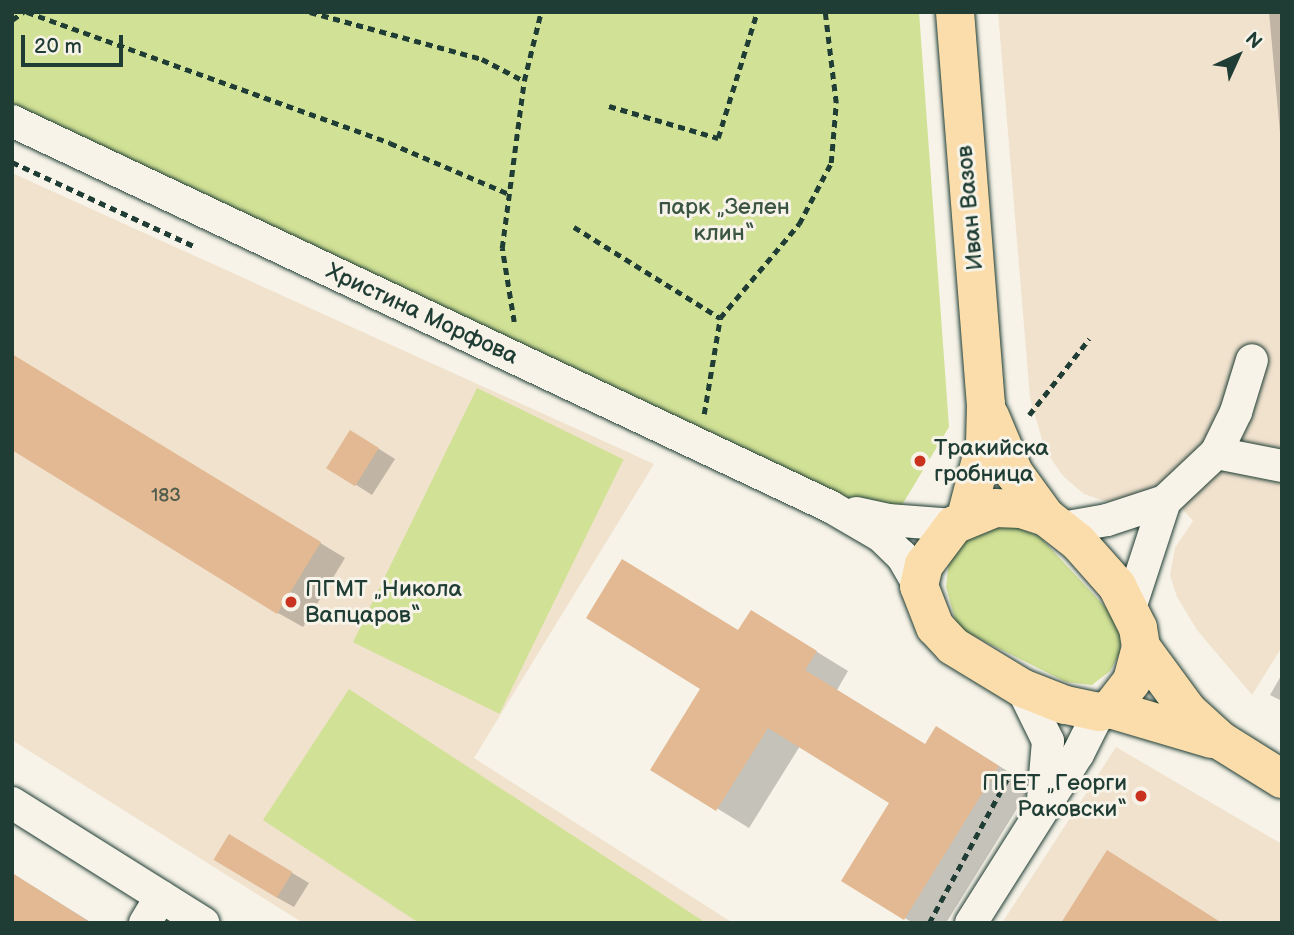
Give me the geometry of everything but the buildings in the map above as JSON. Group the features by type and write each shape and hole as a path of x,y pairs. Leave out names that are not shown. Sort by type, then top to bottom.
{"main road":[{"name":"Иван Вазов","path":"954,12 986,404 985,444 960,521"},
{"name":"Иван Вазов","path":"986,404 1002,449 1054,523"},
{"path":"1221,741 1022,688 953,646 935,627 919,586 933,548 960,521 995,509 1021,509 1054,523 1098,563 1130,608 1141,647 1188,711 1221,741 1282,779"},
{"path":"1105,710 1132,681 1141,647"}],"street":[{"name":"Христина Морфова","path":"12,121 831,507 881,536 902,556 919,586"},
{"path":"1054,523 1107,520 1166,501 1216,453 1236,412 1252,359"},
{"path":"1216,453 1282,466"},
{"path":"1130,608 1166,501"},
{"name":"Христина Морфова","path":"831,507 888,520 960,521"},
{"path":"1022,688 1048,741 1041,810"},
{"path":"971,923 1105,710"},
{"path":"12,803 203,923"},
{"path":"145,923 161,896"}],"path":[{"path":"12,20 25,12 390,143 509,194"},
{"path":"312,12 482,59 523,81"},
{"path":"524,362 502,258 523,81 541,12"},
{"path":"609,106 718,138 757,12"},
{"path":"697,444 720,318 799,224 831,163 836,103 825,12"},
{"path":"574,228 720,318"},
{"path":"1002,449 1089,339"},
{"path":"929,923 1013,768"}],"shaded area":[{"path":"998,12 1282,12 1282,647 1252,695 1197,630 1177,597 1170,575 1175,548 1193,521 1160,483 1128,500 1108,502 1084,494 1063,476 1045,450 1030,398"},
{"name":"ПГМТ „Никола Вапцаров“","path":"12,173 654,464 474,758 733,923 303,923 12,740"},
{"name":"ПГЕТ „Георги Раковски“","path":"1116,747 1282,844 1282,923 1002,923"}],"green space":[{"name":"парк „Зелен клин“","path":"12,12 919,12 949,427 893,520 12,127"},
{"path":"477,388 624,459 499,714 353,642"},
{"path":"1009,523 1040,537 1111,613 1121,632 1120,653 1110,671 1092,685 1066,682 966,632 956,622 946,587 949,561 963,542"},
{"path":"349,689 706,923 419,923 263,820"}],"place":[{"name":"Тракийска гробница","path":"920,461"},
{"name":"ПГМТ „Никола Вапцаров“","path":"291,602"},
{"name":"ПГЕТ „Георги Раковски“","path":"1141,796"}]}
